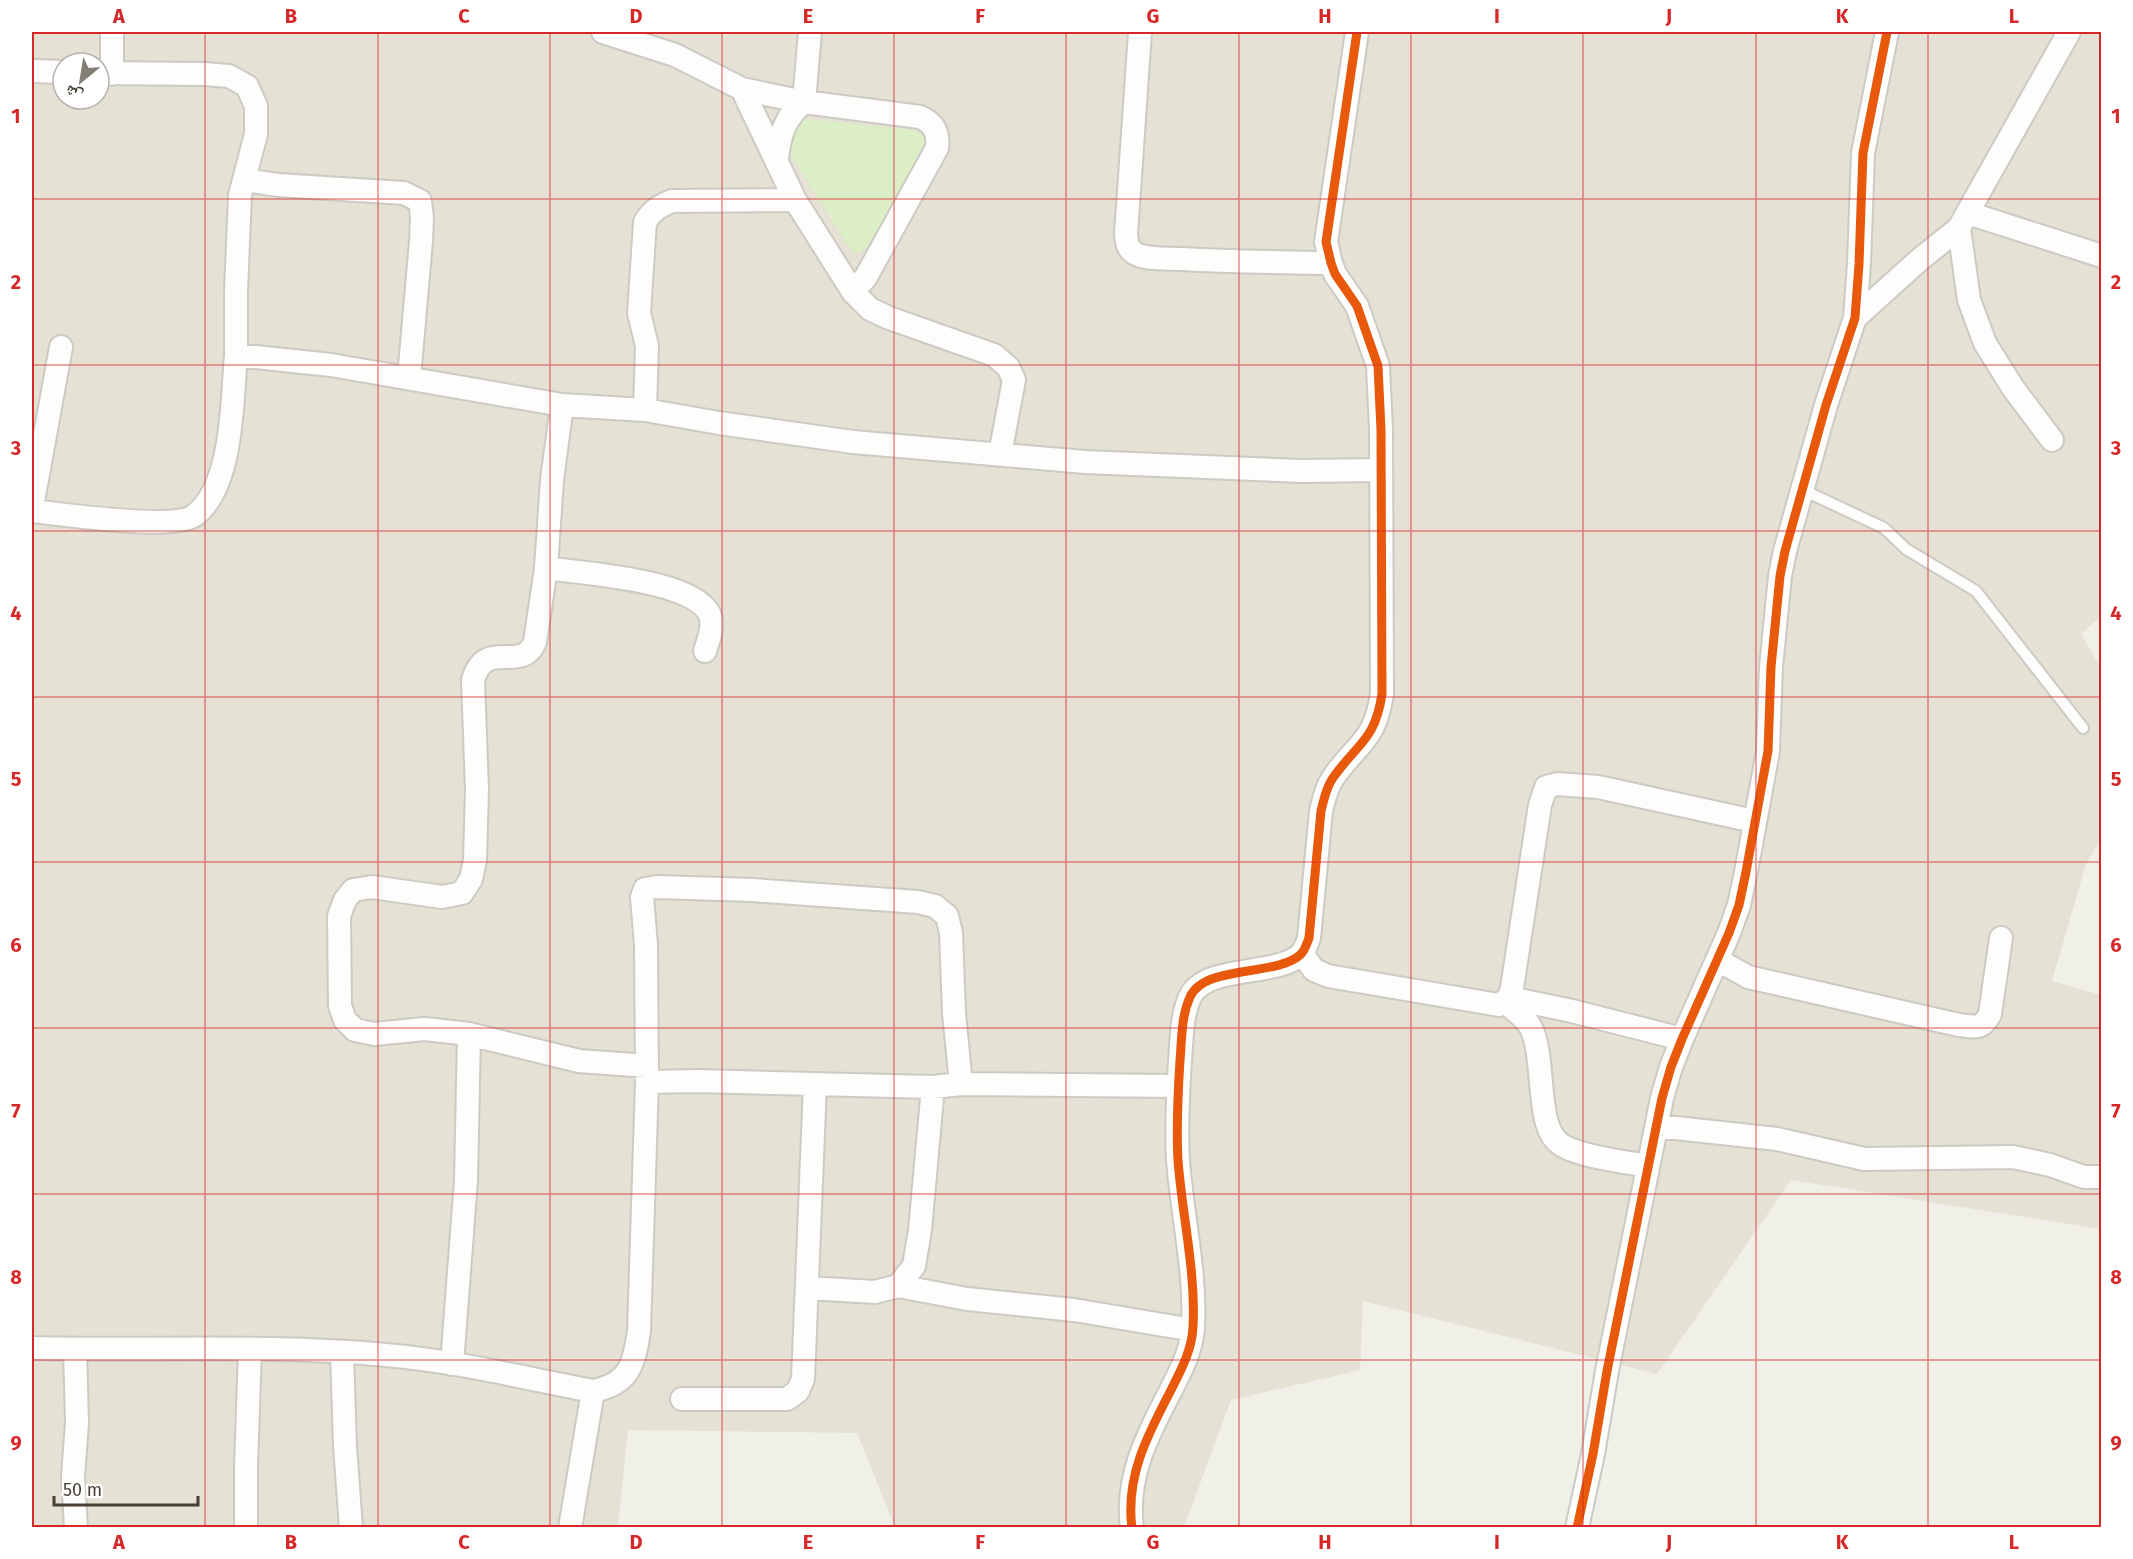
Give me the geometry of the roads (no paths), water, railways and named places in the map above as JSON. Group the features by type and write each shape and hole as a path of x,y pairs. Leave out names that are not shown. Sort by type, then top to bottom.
{"street":[{"path":"109,51 112,32"},
{"path":"603,32 675,55 742,88 804,102 921,117 933,125 938,140 933,155 866,277 853,292"},
{"path":"777,158 784,123 793,110 804,102 810,32"},
{"path":"1140,32 1127,246 1133,253 1140,256 1331,263"},
{"path":"1132,1527 1130,1514 1132,1489 1138,1461 1144,1442 1189,1353 1193,1330 1194,1304 1178,1158 1178,1086 1184,1017 1191,995 1203,984 1220,976 1289,962 1302,953 1309,938 1321,811 1326,792 1334,776 1371,733 1379,714 1382,694 1378,366 1357,306 1335,274 1326,242 1357,32"},
{"path":"1577,1527 1648,1166 1671,1067 1718,960 1739,904 1768,751 1771,667 1780,576 1826,405 1855,318 1863,153 1887,32"},
{"path":"1855,318 1964,221 2069,32"},
{"path":"32,71 51,72"},
{"path":"61,347 32,509 164,523 193,517 211,496 226,454 236,356 240,195 256,134 256,106 247,86 229,76 111,73"},
{"path":"742,88 795,200 853,292 870,309 889,318 994,355 1008,367 1014,380 1000,454"},
{"path":"245,180 289,186 404,193 420,201 422,218 409,378"},
{"path":"645,410 646,346 639,313 645,222 650,213 672,201 795,200"},
{"path":"1964,221 2102,256"},
{"path":"1964,221 1969,300 1985,343 2013,388 2052,440"},
{"path":"236,356 331,365 562,405 645,410 853,442 1085,462 1268,470 1381,470"},
{"path":"562,405 552,480 546,568 535,642 531,651 523,656 492,657 482,662 476,668 473,680 477,790 476,860 471,879 462,892 442,897 372,887 353,890 345,900 339,916 340,1006 345,1020 355,1030 374,1034 425,1029 469,1034 579,1061 647,1074 708,1081 933,1087 961,1084 1178,1086"},
{"path":"546,568 662,585 689,595 702,604 711,618 711,633 705,651"},
{"path":"1507,1000 1540,806 1546,787 1557,784 1598,787 1754,821"},
{"path":"32,1348 342,1352 386,1355 452,1365 593,1391 620,1381 631,1369 636,1351 642,1286 647,1074 646,945 642,897 645,889 752,890 918,902 934,906 947,916 951,933 954,1013 961,1084"},
{"path":"1718,960 1748,976 1763,981 1800,987 1959,1025 1980,1026 1986,1023 1990,1014 1991,992 2001,938"},
{"path":"1302,953 1314,970 1328,976 1490,1005 1499,1005 1507,1000 1572,1011 1682,1039"},
{"path":"1507,1000 1531,1027 1540,1063 1544,1113 1558,1143 1574,1151 1648,1166"},
{"path":"452,1365 466,1180 469,1034"},
{"path":"682,1399 787,1399 798,1391 803,1378 808,1288 815,1085"},
{"path":"898,1286 914,1266 920,1230 933,1087"},
{"path":"1657,1126 1777,1139 1864,1159 2013,1157 2084,1177 2102,1177"},
{"path":"808,1288 875,1292 898,1286 967,1299 1074,1310 1193,1330"},
{"path":"75,1349 77,1423 73,1476 76,1527"},
{"path":"246,1527 250,1350"},
{"path":"342,1352 345,1446 351,1527"},
{"path":"570,1527 593,1391"}],"lane":[{"path":"1803,490 1884,528 1906,549 1976,591 2083,728"}]}
